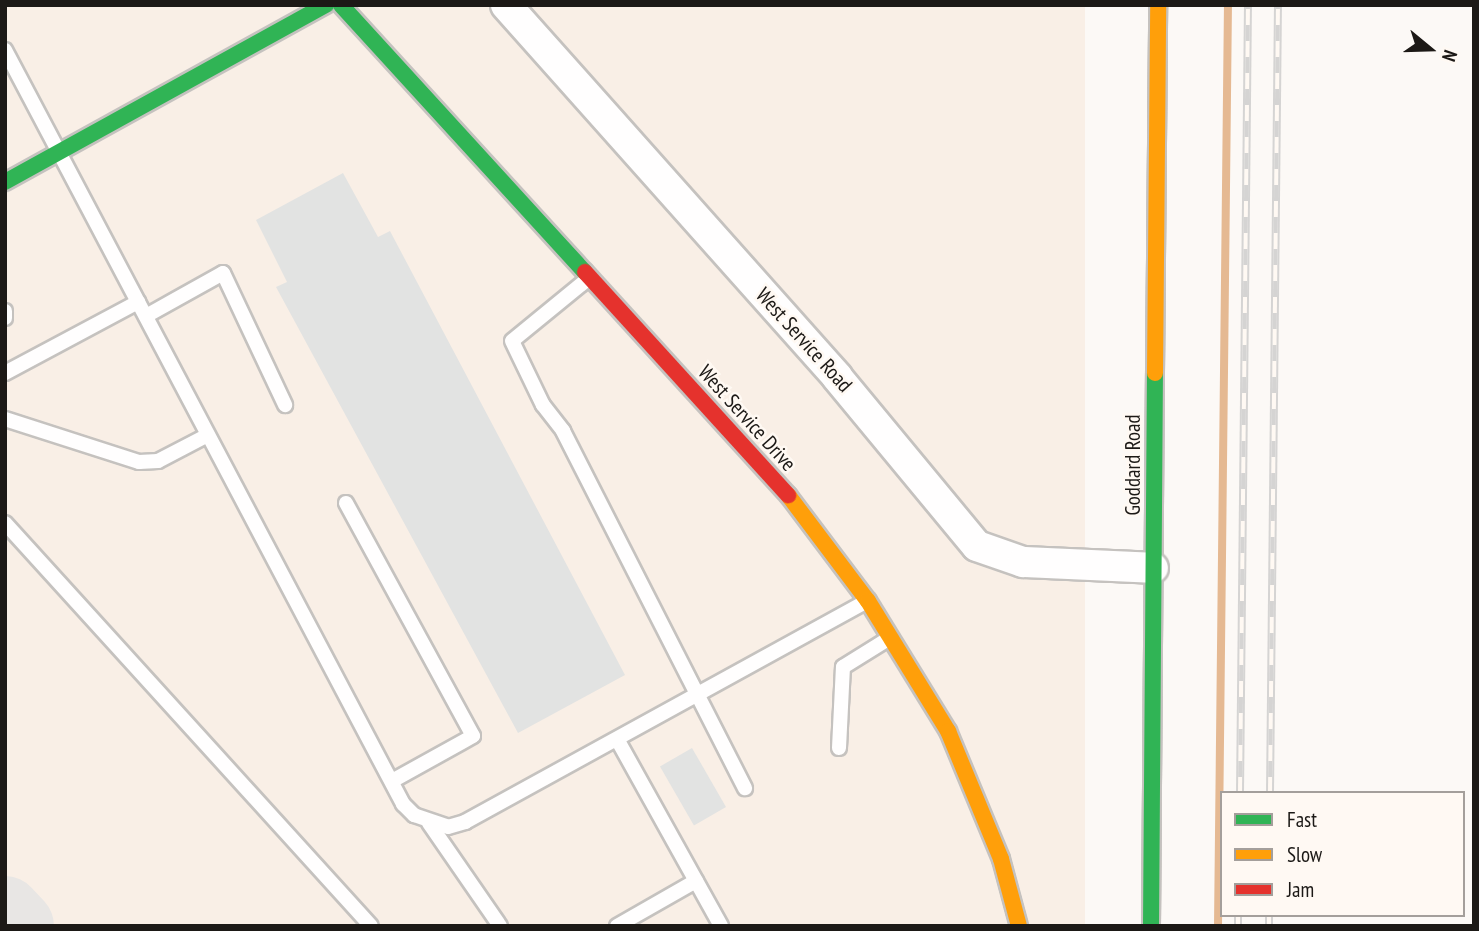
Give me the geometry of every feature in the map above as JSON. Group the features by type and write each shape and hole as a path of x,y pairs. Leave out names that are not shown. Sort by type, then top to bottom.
{"street":[{"path":"5,181 327,5"},
{"name":"West Service Drive","path":"341,5 782,487 868,601 948,731 1001,859 1019,926"},
{"name":"West Service Road","path":"506,5 837,377 978,546 1023,562 1153,568"},
{"name":"Goddard Road","path":"1151,926 1158,5"}],"lane":[{"path":"5,50 402,804 429,823 500,926"},
{"path":"146,316 223,273 285,405"},
{"path":"590,277 512,341 543,405 564,431 745,788"},
{"path":"5,373 138,302"},
{"path":"5,311 5,318"},
{"path":"5,419 139,462 158,461 208,435"},
{"path":"346,503 473,736 392,781"},
{"path":"5,523 372,926"},
{"path":"429,823 448,827 465,822 868,601"},
{"path":"839,748 843,667 890,638"},
{"path":"617,738 721,926"},
{"path":"617,926 696,881"}],"shaded area":[{"path":"5,5 1085,5 1085,926 5,926"}],"building":[{"path":"343,173 378,237 390,231 625,675 518,733 276,287 287,282 256,220"},
{"path":"692,748 726,807 694,825 660,766"}],"waterway":[{"path":"1218,926 1228,5"}],"taxiway":[{"path":"5,912 18,926"}],"railway":[{"path":"1240,791 1248,5"},
{"path":"1270,791 1278,5"},
{"path":"1238,917 1238,926"},
{"path":"1269,917 1269,926"}],"traffic: fast":[{"path":"5,182 326,5"},
{"path":"341,5 585,272"},
{"path":"1151,926 1155,373"}],"traffic: slow":[{"path":"1155,373 1158,5"},
{"path":"788,495 868,601 948,731 1001,859 1019,926"}],"traffic: jam":[{"path":"585,272 788,495"}]}
